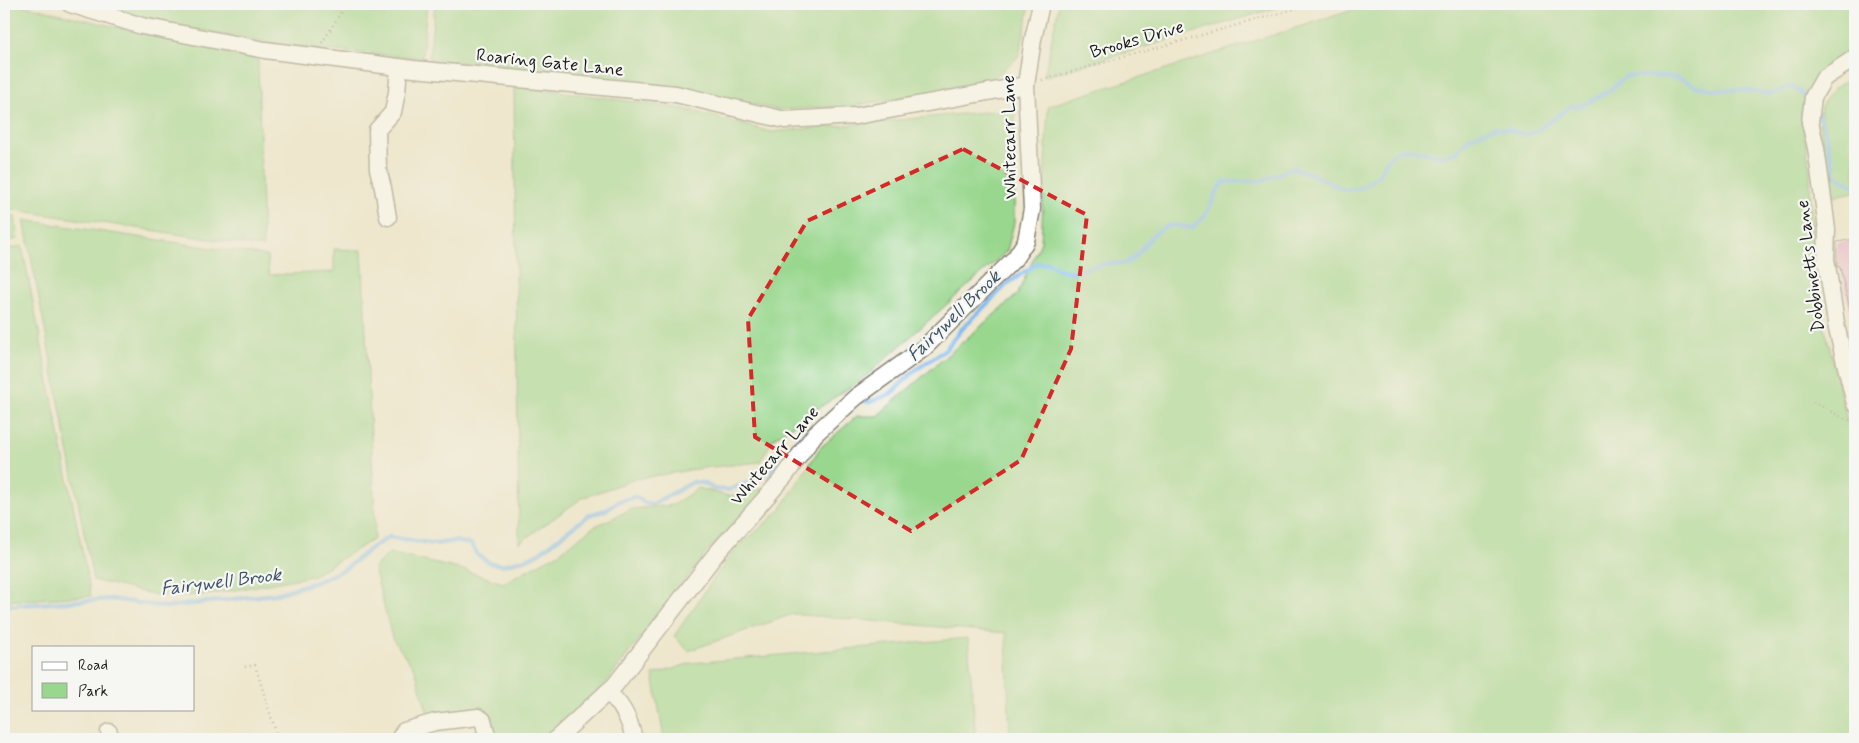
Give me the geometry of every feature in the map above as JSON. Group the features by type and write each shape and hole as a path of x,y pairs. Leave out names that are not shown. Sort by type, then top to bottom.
{"street":[{"name":"Roaring Gate Lane","path":"70,4 142,26 265,50 399,67 676,94 785,120 856,116 1026,84"},
{"name":"Whitecarr Lane","path":"556,739 616,685 715,555 784,477 815,434 856,397 924,348 1015,258 1026,241 1032,209 1026,84 1040,4"},
{"name":"Dobbinetts Lane","path":"1855,58 1824,78 1813,97 1810,122 1816,148 1824,206 1827,230 1826,259 1837,329 1855,404"},
{"path":"388,216 378,169 377,130 393,112 399,67"},
{"path":"607,692 614,697 625,712 631,723 634,739"},
{"path":"399,739 404,731 435,722 478,717 483,720 488,739"}],"path":[{"path":"314,56 346,4"},
{"name":"Brooks Drive","path":"1026,84 1312,4"},
{"path":"1814,402 1846,420 1855,420"},
{"path":"245,668 255,665 278,739"}],"highlighted area":[{"path":"963,149 1087,215 1071,349 1021,460 911,531 755,437 748,319 807,221"}],"green space":[{"path":"4,4 18,4 258,60 263,247 9,209 4,181"},
{"path":"91,4 427,4 422,58 297,48 187,28"},
{"path":"435,4 1030,4 1019,56 988,83 852,106 778,110 675,87 429,59"},
{"path":"1059,4 1290,4 1044,77"},
{"path":"1372,4 1855,4 1855,45 1825,68 1801,112 1810,171 1813,278 1855,446 1855,739 1010,739 1006,633 793,614 688,651 674,636 731,554 780,510 820,448 857,416 877,416 1017,295 1041,242 1048,106"},
{"path":"1855,72 1855,192 1834,196 1819,125 1821,106 1831,92"},
{"path":"514,85 685,109 771,132 1015,109 1014,223 1007,251 865,377 774,438 760,462 703,468 635,479 582,498 519,543"},
{"path":"4,214 15,216 18,239 4,242"},
{"path":"24,220 267,256 269,275 334,272 334,249 362,250 375,521 374,539 312,576 207,595 160,596 93,580"},
{"path":"22,246 91,596 4,601 4,250"},
{"path":"772,486 707,552 605,684 546,739 494,739 486,711 429,718 415,670 392,638 374,567 390,553 463,570 503,583 559,553 593,527 632,509 673,505 698,488 729,496"},
{"path":"968,638 976,739 664,739 653,675 691,663"}],"building":[{"path":"1855,239 1855,313 1851,314 1840,267 1837,267 1837,242"}],"waterway":[{"name":"Fairywell Brook","path":"858,400 870,402 890,394 917,369 945,350 962,329 1007,284 1036,264 1048,263 1061,270 1074,272 1103,264 1126,263 1134,258 1152,236 1165,227 1175,225 1191,228 1199,222 1224,182 1261,181 1292,168 1309,173 1345,190 1361,188 1378,176 1388,159 1398,151 1411,149 1447,156 1456,152 1469,138 1495,127 1525,135 1535,132 1570,107 1584,105 1610,90 1626,76 1665,76 1682,79 1695,86 1718,90 1743,90 1770,94 1792,86 1809,100"},
{"name":"Fairywell Brook","path":"1817,113 1823,124 1836,176 1855,186"},
{"name":"Fairywell Brook","path":"4,606 111,599 166,607 276,594 316,582 345,569 389,537 436,544 454,541 471,544 477,554 490,563 502,565 527,559 539,553 589,515 606,510 619,501 636,497 645,503 653,504 693,482 703,483 714,489 728,490 749,482 772,470 786,458 797,440 812,427"}]}
